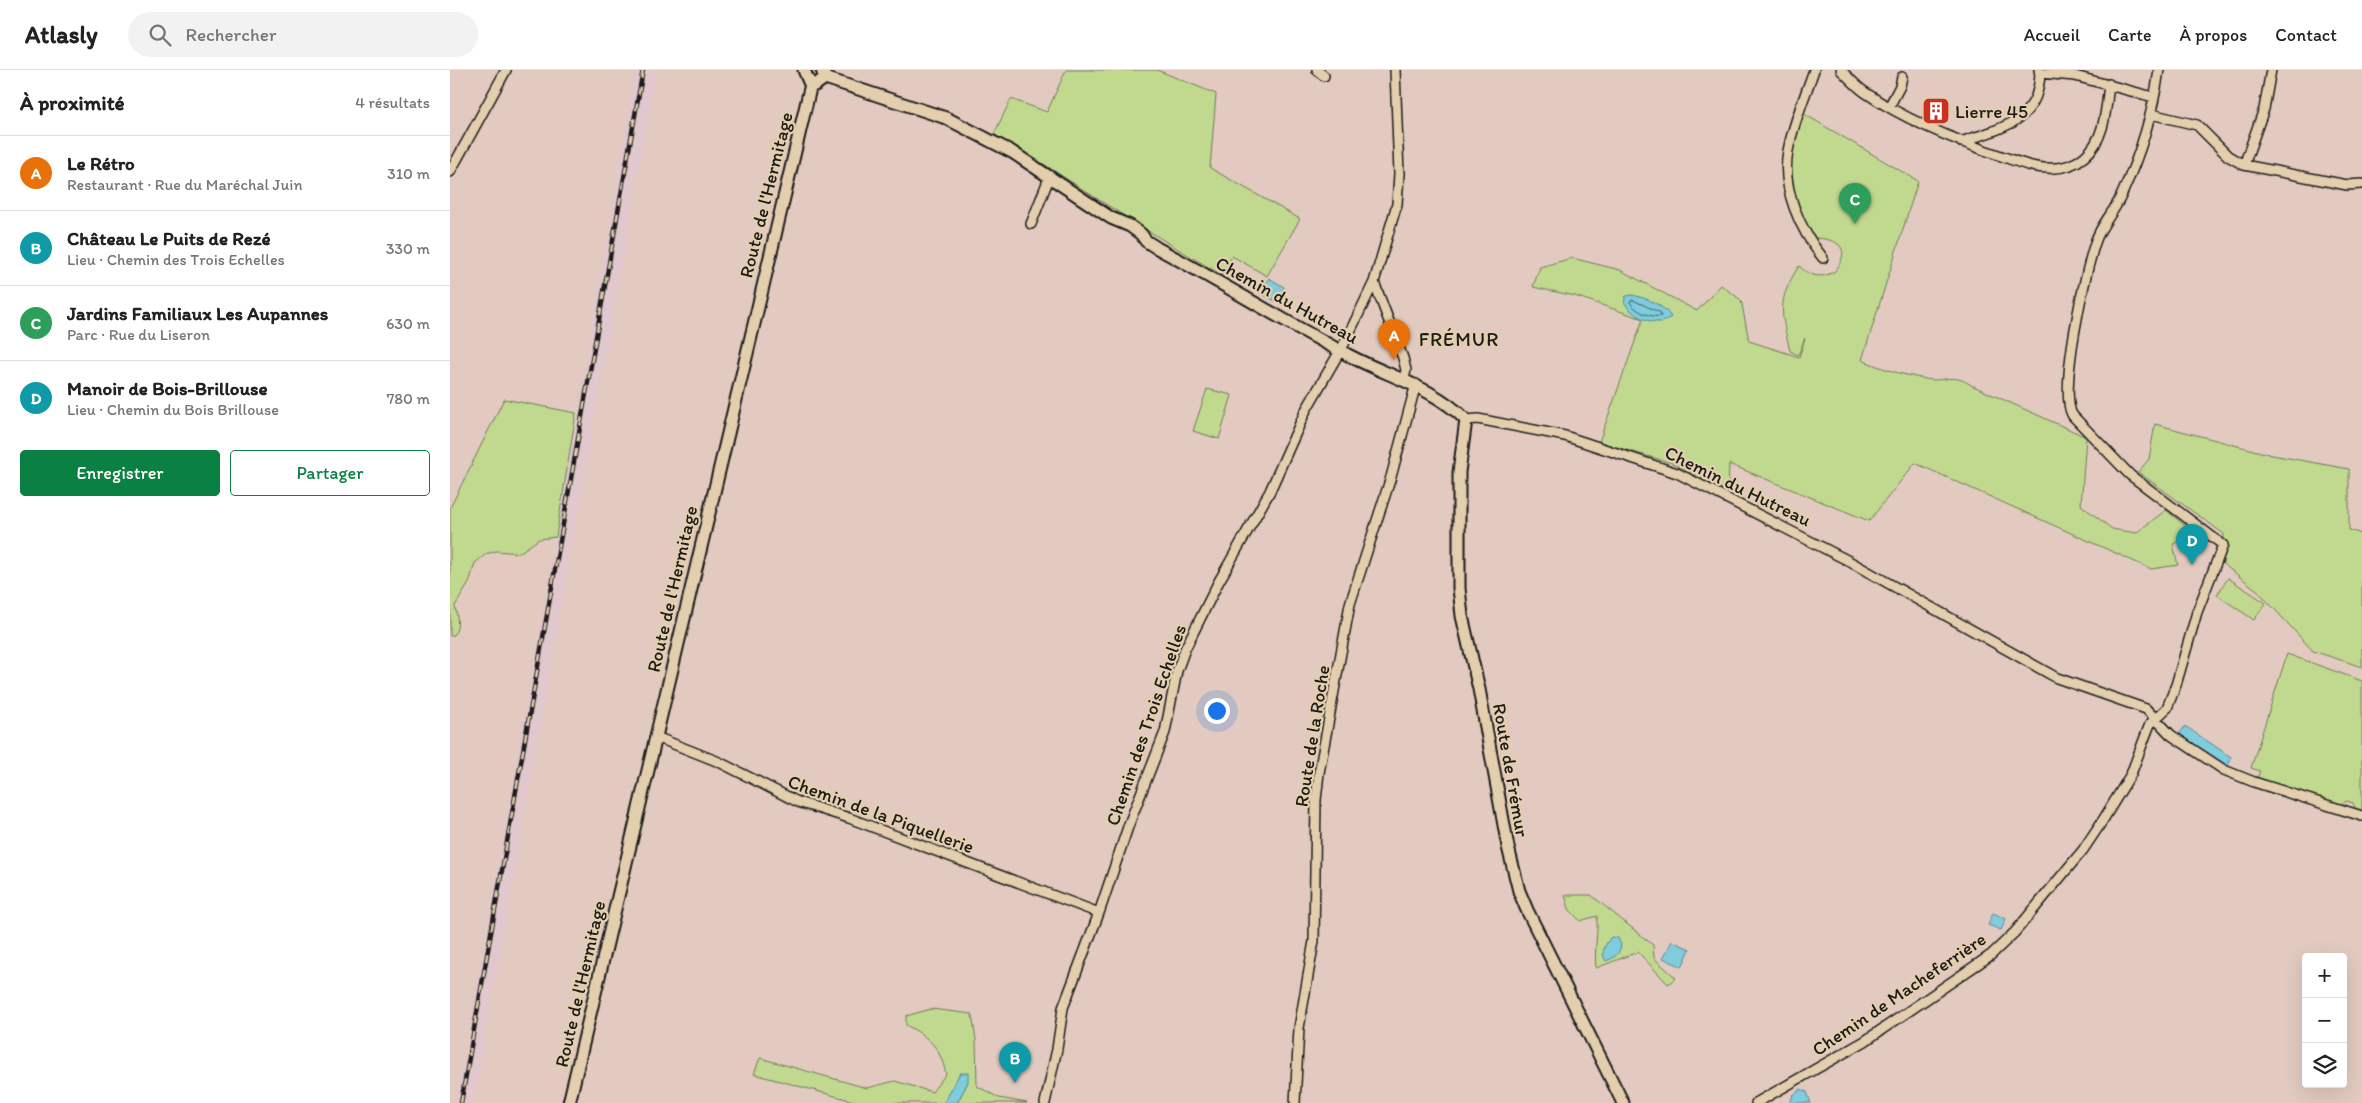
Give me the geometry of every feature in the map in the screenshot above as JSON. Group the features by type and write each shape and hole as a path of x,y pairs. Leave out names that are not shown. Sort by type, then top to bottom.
{"street":[{"path":"450,172 506,70"},
{"path":"804,70 811,84 820,84 823,74"},
{"name":"Chemin des Trois Echelles","path":"1045,1103 1058,1048 1063,1008 1100,913 1129,824 1165,732 1177,672 1185,648 1218,583 1270,491 1306,410 1344,344 1374,282 1397,204 1399,174 1395,70"},
{"path":"1814,70 1788,150 1786,166 1788,186 1794,208 1809,239 1823,258"},
{"path":"1841,70 1864,92 1889,107 1961,142 2029,166 2047,168 2072,164 2090,152 2104,125 2109,84"},
{"path":"2159,70 2151,114 2197,125 2228,156 2244,165 2347,186 2361,185"},
{"path":"2244,165 2264,109 2271,70"},
{"path":"1961,142 1995,131 2025,113 2033,104 2040,72 2075,76 2153,97"},
{"name":"Chemin du Hutreau","path":"823,74 946,118 1012,152 1111,218 1130,226 1141,234 1146,241 1157,248 1340,350 1373,367 1416,384 1451,406 1466,420 1478,420 1565,436 1670,470 1847,560 2051,675 2141,706 2156,718 2170,735 2224,770 2254,782 2362,816"},
{"path":"1889,107 1902,78"},
{"name":"Route de l'Hermitage","path":"569,1103 811,84"},
{"name":"Chemin de Macheferrière","path":"1756,1103 1864,1041 1978,964 2016,932 2082,850 2103,820 2131,774 2150,724 2167,708 2176,685 2197,612 2220,555 2222,544 2130,475 2070,410 2068,384 2089,264 2096,239 2122,196 2151,114"},
{"path":"1031,224 1049,178"},
{"path":"1374,282 1403,358 1406,370 1404,379"},
{"name":"Route de la Roche","path":"1295,1103 1299,1028 1314,941 1316,800 1319,773 1350,604 1392,478 1416,384"},
{"name":"Route de Frémur","path":"1466,420 1459,472 1458,588 1508,846 1519,891 1527,910 1623,1103"},
{"name":"Chemin de la Piquellerie","path":"656,737 719,762 798,802 849,818 1100,913"}],"shaded area":[{"path":"635,70 656,70 473,1103 456,1103 569,462"}],"green space":[{"path":"1066,70 1157,70 1216,94 1210,168 1300,219 1267,276 1232,256 1222,275 1156,236 994,134 1011,99 1047,112"},
{"path":"1804,114 1918,181 1862,360 1893,371 1933,380 1959,379 2086,437 2081,505 2112,529 2136,533 2166,510 2195,534 2173,544 2178,565 2151,569 1915,463 1869,521 1729,464 1728,492 1672,463 1599,442 1643,319 1575,296 1533,287 1540,267 1572,258 1620,270 1697,311 1721,285 1741,300 1749,341 1799,357 1805,338 1798,355 1790,351 1784,326 1782,307 1787,289 1799,266 1812,275 1830,274 1835,271 1843,255 1839,245 1834,242 1812,238 1798,206 1791,177 1791,163 1792,148"},
{"path":"1207,389 1232,395 1219,439 1193,431"},
{"path":"504,399 576,413 556,537 539,539 519,553 496,551 486,554 475,563 469,583 455,606 458,621 457,628 454,635 450,636 450,508"},
{"path":"2155,424 2272,455 2349,469 2349,530 2362,534 2362,667 2313,651 2257,590 2223,564 2224,534 2138,472 2149,459"},
{"path":"2228,578 2266,603 2254,620 2217,595"},
{"path":"2287,654 2362,681 2362,812 2356,810 2353,803 2347,801 2339,805 2265,783 2257,778 2260,771 2251,768"},
{"path":"1565,895 1591,895 1653,945 1654,958 1676,978 1668,984 1638,952 1596,968 1597,916 1580,921 1569,909"},
{"path":"931,1009 972,1014 976,1040 977,1086 999,1098 1027,1103 957,1103 968,1082 960,1073 944,1103 861,1103 754,1074 760,1058 867,1088 895,1081 932,1092 946,1074 941,1057 928,1039 906,1025 906,1016"}],"water":[{"path":"1269,278 1284,287 1277,302 1260,293"},
{"path":"1632,295 1659,305 1671,317 1664,321 1655,322 1639,316 1630,310 1624,302 1626,296"},
{"path":"2185,726 2231,757 2228,767 2211,759 2178,736"},
{"path":"1993,913 2006,919 2001,930 1988,925"},
{"path":"1611,937 1618,938 1621,945 1616,955 1606,961 1603,952"},
{"path":"1672,941 1690,949 1682,967 1663,958"},
{"path":"960,1073 968,1073 968,1082 957,1103 944,1103"},
{"path":"1801,1089 1807,1092 1811,1103 1790,1103 1793,1095"}],"railway":[{"path":"461,1103 643,70"}],"place":[{"name":"Lierre 45","path":"1936,111"},
{"name":"Jardins Familiaux Les Aupannes","path":"1855,224"},
{"name":"Le Rétro","path":"1394,360"},
{"name":"Manoir de Bois-Brillouse","path":"2192,565"},
{"name":"Château Le Puits de Rezé","path":"1015,1083"}],"district":[{"name":"FRÉMUR","path":"1459,339"}]}
